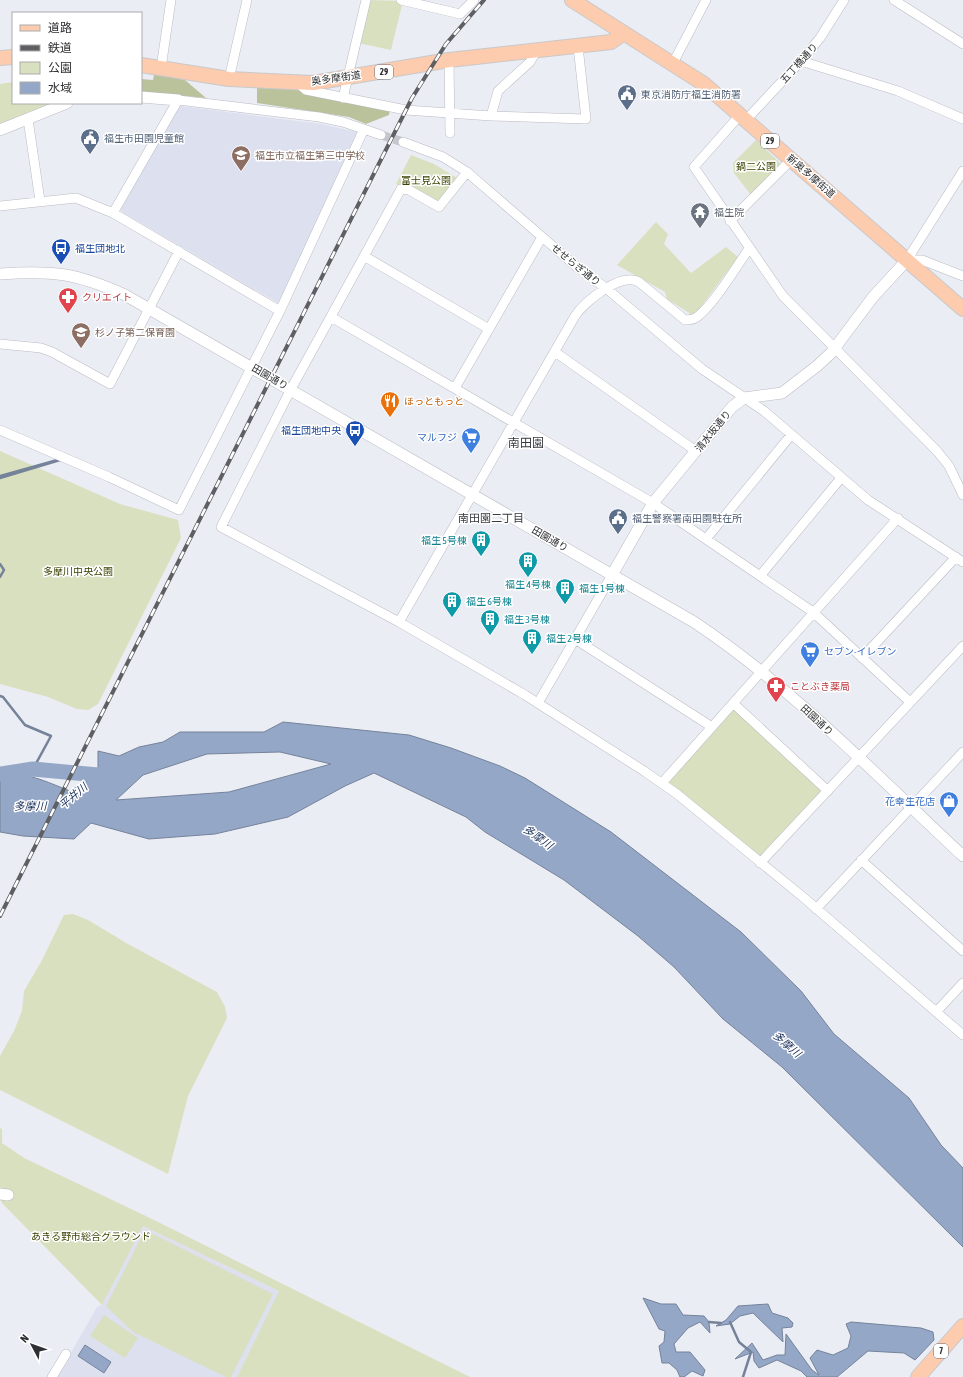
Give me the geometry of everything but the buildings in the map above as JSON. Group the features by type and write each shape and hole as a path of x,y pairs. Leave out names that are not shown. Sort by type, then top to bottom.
{"main road":[{"name":"新奥多摩街道","path":"572,0 704,84 963,309"},
{"name":"奥多摩街道","path":"142,65 229,79 313,83 449,60 611,42 624,33"},
{"path":"611,42 644,46"},
{"path":"0,58 12,57"},
{"name":"7","path":"918,1377 963,1326"},
{"name":"7","path":"929,1377 963,1338"}],"street":[{"path":"161,68 171,0"},
{"path":"229,79 247,0"},
{"path":"343,98 366,0"},
{"path":"401,0 460,14 474,0"},
{"path":"673,63 706,0"},
{"name":"五丁橋通り","path":"730,221 694,167 743,117 802,61 820,38 844,0"},
{"path":"894,0 963,44"},
{"path":"298,82 306,90 406,110 490,116 586,118 578,46"},
{"path":"490,116 498,91 530,62 537,50"},
{"path":"449,60 450,133"},
{"path":"802,61 898,91 963,119"},
{"path":"142,97 319,117 381,135"},
{"path":"113,213 178,100"},
{"path":"0,130 65,104"},
{"path":"28,119 40,201"},
{"path":"0,430 179,510 280,311 364,129"},
{"name":"せせらぎ通り","path":"403,142 443,157 467,172 577,267 607,289 702,369 764,411 868,500 898,518 959,560"},
{"path":"792,159 730,221 783,296 937,451 949,466 963,495"},
{"path":"744,398 778,394 787,390 835,348 873,297 907,260 963,171"},
{"path":"467,172 439,207 409,190 401,189 291,389 221,528 399,622 538,703 662,783 816,908 963,1035"},
{"path":"0,206 76,198 113,213 280,311"},
{"path":"455,388 542,237"},
{"path":"399,622 579,310 590,299 607,289 621,282 632,279 639,282 685,320 690,320 697,317 714,297 749,248"},
{"path":"0,344 41,348 52,352 110,384 148,308 179,251"},
{"path":"364,256 488,329"},
{"path":"907,260 922,260 963,276"},
{"name":"田園通り","path":"0,274 53,272 74,275 92,280 125,295 252,366 694,622 762,670 963,856"},
{"path":"331,317 653,503 814,612 910,702"},
{"path":"555,352 696,452"},
{"name":"清水坂通り","path":"538,703 653,503 732,407 744,398"},
{"path":"706,539 792,435"},
{"path":"760,576 841,478"},
{"path":"662,783 898,518"},
{"path":"862,658 959,560"},
{"path":"574,639 712,727"},
{"path":"760,863 963,646"},
{"path":"733,703 828,791"},
{"path":"816,908 963,752"},
{"path":"861,860 963,951"},
{"path":"936,1012 963,983"},
{"path":"52,1377 66,1354"}],"shaded area":[{"name":"福生市立福生第三中学校","path":"181,106 321,124 357,132 358,135 282,301 278,303 122,212 120,208 177,108"},
{"path":"143,1226 279,1291 237,1377 57,1377 97,1307 102,1305"}],"green space":[{"path":"369,0 403,1 391,50 358,43"},
{"path":"154,74 185,80 206,98 142,92 142,79 153,80"},
{"path":"12,82 12,104 62,104 0,126 0,84"},
{"path":"257,87 287,87 390,109 389,115 366,124 349,117 257,103"},
{"name":"鍋二公園","path":"756,140 782,165 751,195 734,173 733,163"},
{"name":"富士見公園","path":"411,155 434,164 457,178 435,205 396,184"},
{"path":"656,222 668,234 664,244 691,273 726,247 738,257 694,316 667,299 665,292 617,265"},
{"name":"多摩川中央公園","path":"0,451 120,504 178,520 181,538 98,704 88,710 77,709 48,697 0,684"},
{"path":"732,708 824,793 761,861 666,784"},
{"path":"73,914 88,920 128,944 217,992 225,1007 227,1018 188,1096 168,1174 0,1090 0,1056 14,1031 22,1011 24,991 41,962 64,915"},
{"name":"あきる野市総合グラウンド","path":"0,1128 2,1129 2,1143 24,1158 150,1218 470,1377 237,1377 279,1291 143,1226 102,1305 2,1203 0,1199"},
{"path":"145,1230 273,1294 231,1377 226,1377 133,1332 106,1306"},
{"path":"104,1315 138,1338 125,1358 90,1336"}],"water":[{"name":"平井川","path":"283,722 409,735 451,748 500,766 525,778 611,832 741,932 801,991 834,1034 909,1098 941,1145 963,1168 963,1247 782,1067 723,1019 674,967 638,936 564,880 485,832 466,817 374,773 345,786 288,817 215,834 149,839 91,823 74,839 23,836 0,832 0,774 18,774 27,776 70,791 98,775 98,751 119,756 139,747 163,742 180,732 264,732","holes":["280,752 331,764 229,792 116,800 143,775 207,754"]},
{"path":"643,1298 661,1304 676,1304 683,1315 704,1316 709,1322 710,1333 700,1322 688,1328 674,1344 676,1352 690,1352 705,1370 703,1376 692,1371 684,1377 680,1377 677,1370 669,1363 662,1363 659,1346 664,1342 665,1331 659,1329"},
{"path":"768,1304 772,1313 788,1318 793,1323 792,1327 782,1328 783,1342 753,1313 740,1316 730,1324 716,1326 726,1320 738,1306"},
{"path":"851,1322 921,1328 933,1332 934,1340 915,1360 904,1353 868,1351 837,1377 807,1377 801,1371 777,1360 759,1368 754,1361 753,1352 735,1359 752,1343 763,1360 777,1355 785,1355 786,1334 812,1370 819,1375 810,1358 817,1350 833,1355 848,1348 851,1336 846,1324"},
{"path":"85,1345 111,1362 104,1373 78,1356"}],"waterway":[{"path":"0,476 61,459"},
{"path":"0,478 60,460"},
{"path":"0,564 4,570 0,577"},
{"path":"0,696 3,697 25,725 51,736 33,769"},
{"name":"多摩川","path":"0,774 33,769 98,775 117,769"},
{"path":"709,1322 721,1323"},
{"path":"730,1322 739,1342 751,1352 743,1377"}],"tunnel":[{"path":"381,135 403,142"}],"railway":[{"path":"0,916 412,98 446,44 484,0"}],"place":[{"name":"東京消防庁福生消防署","path":"627,111"},
{"name":"福生市田園児童館","path":"90,155"},
{"name":"福生市立福生第三中学校","path":"241,172"},
{"name":"福生院","path":"700,229"},
{"name":"福生団地北","path":"61,265"},
{"name":"クリエイト","path":"68,314"},
{"name":"杉ノ子第二保育園","path":"81,349"},
{"name":"ほっともっと","path":"390,418"},
{"name":"福生団地中央","path":"355,447"},
{"name":"マルフジ","path":"471,454"},
{"name":"福生警察署南田園駐在所","path":"618,535"},
{"name":"福生 5号棟","path":"481,557"},
{"name":"福生 4号棟","path":"528,578"},
{"name":"福生 1号棟","path":"565,605"},
{"name":"福生 6号棟","path":"452,618"},
{"name":"福生 3号棟","path":"490,636"},
{"name":"福生 2号棟","path":"532,655"},
{"name":"セブン-イレブン","path":"810,668"},
{"name":"ことぶき薬局","path":"776,703"},
{"name":"花幸生花店","path":"949,818"}],"district":[{"name":"南田園","path":"526,443"},
{"name":"南田園二丁目","path":"491,518"}]}
